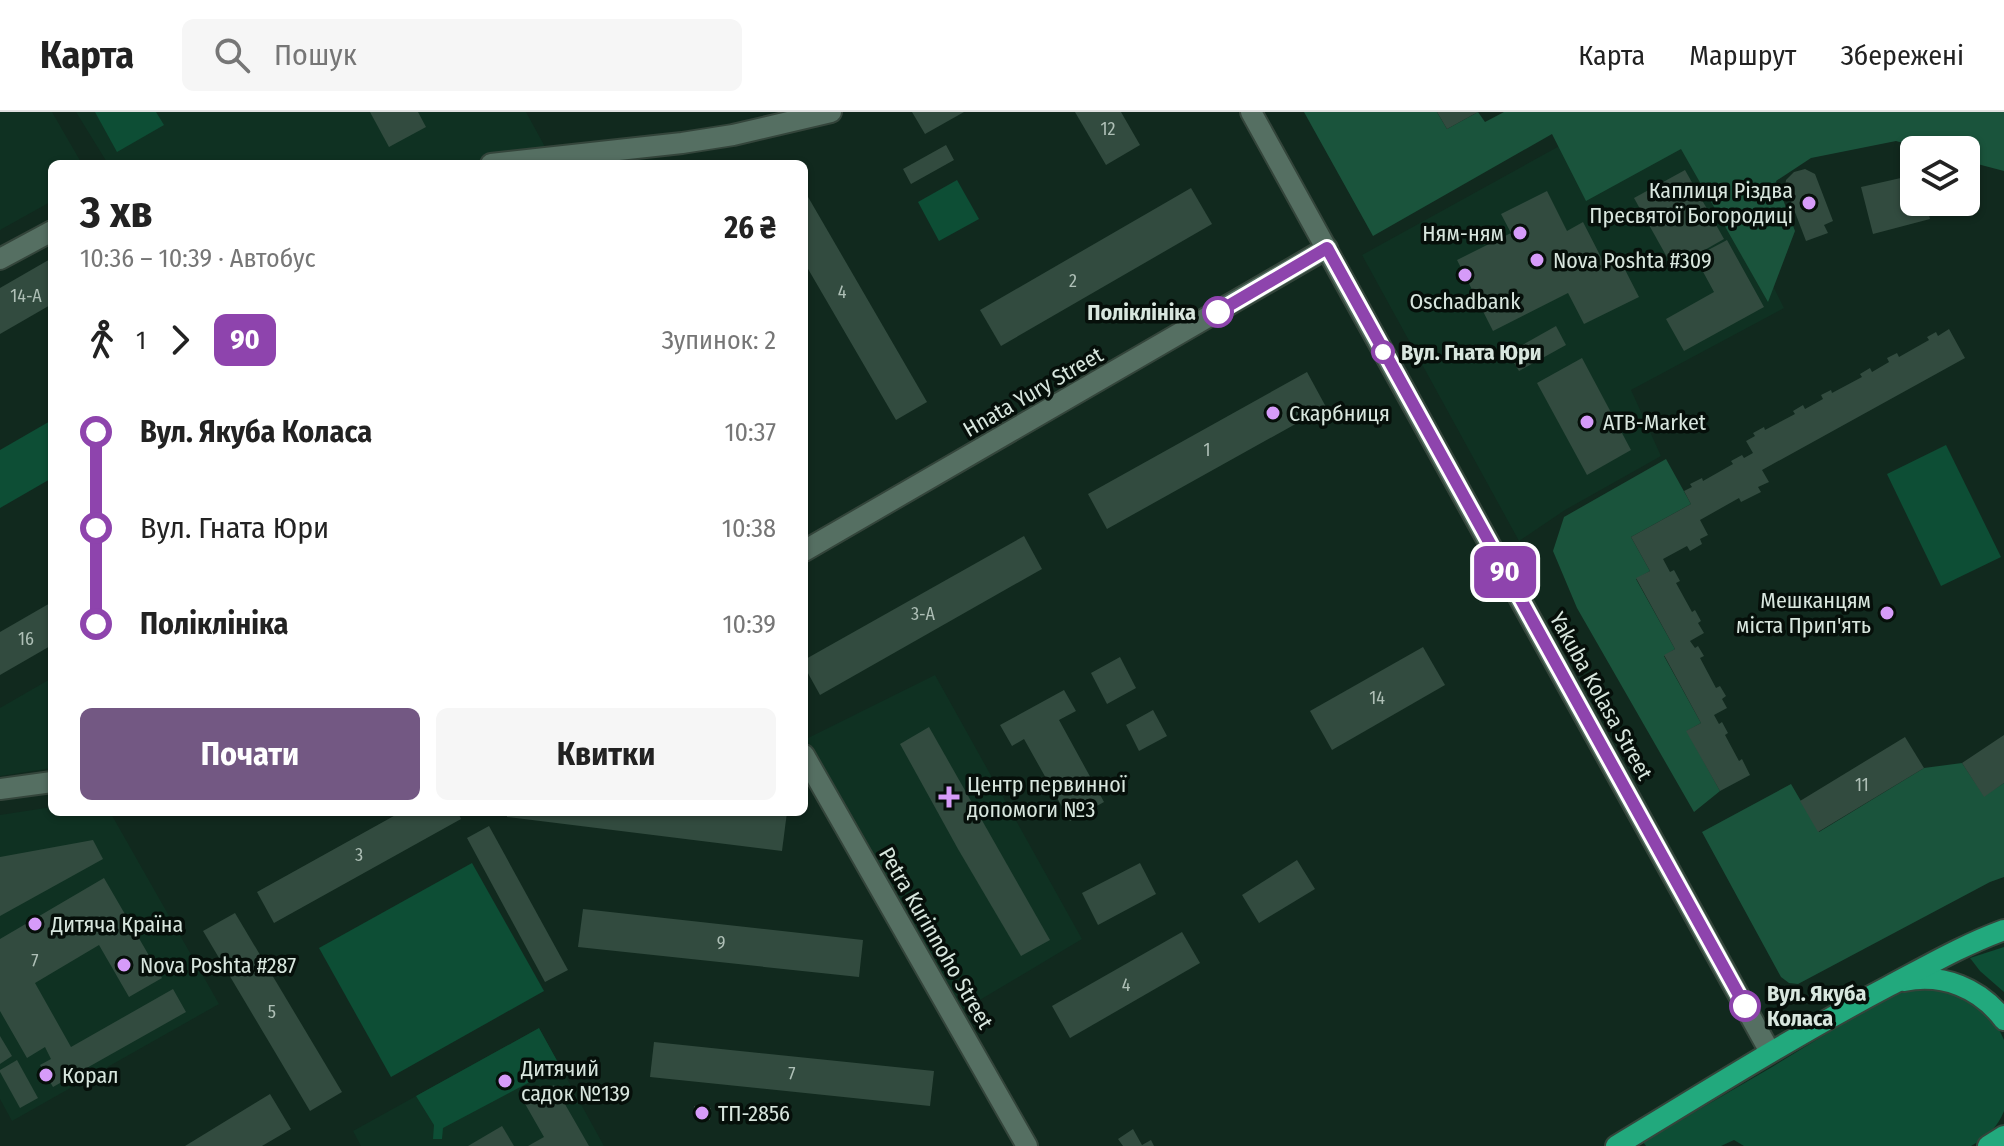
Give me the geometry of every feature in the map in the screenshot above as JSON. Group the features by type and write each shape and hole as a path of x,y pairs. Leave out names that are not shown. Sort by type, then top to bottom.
{"main road":[{"path":"1616,1146 1770,1052 1896,982 1975,941 2004,930"},
{"path":"1896,982 1935,978 1955,983 1989,1002 2004,1020"}],"street":[{"path":"524,160 733,135 831,112"},
{"name":"Yakuba Kolasa Street","path":"1251,112 1770,1052"},
{"path":"0,259 48,233"},
{"name":"Hnata Yury Street","path":"808,549 1327,248"},
{"name":"Petra Kurinnoho Street","path":"808,762 1027,1146"},
{"path":"0,789 48,783"}],"shaded area":[{"path":"0,112 52,112 80,160 48,160 48,203 0,230"},
{"path":"76,112 526,112 550,156 516,160 106,160"},
{"path":"95,112 156,112 164,125 117,152"},
{"path":"1304,112 1437,112 1447,129 1478,112 1485,122 1504,112 2004,112 2004,171 1980,165 1980,136 1900,136 1900,142 1811,158 1776,181 1795,231 1768,302 1681,149 1586,201 1552,134 1373,236"},
{"path":"1621,112 1686,112 1784,308 1631,390 1661,456 1565,510 1519,541 1362,255"},
{"path":"957,180 979,219 939,241 918,202"},
{"path":"48,422 48,480 0,508 0,450"},
{"path":"1946,445 2001,557 1941,586 1887,474"},
{"path":"1666,459 1691,504 1631,537 1650,571 1636,579 1675,649 1664,656 1701,723 1687,731 1720,791 1694,812 1577,608 1553,551 1564,517"},
{"path":"935,675 1082,939 963,1010 808,738"},
{"path":"48,680 48,769 0,776 0,708"},
{"path":"1962,763 1984,796 2004,783 2004,877 1798,984 1789,983 1781,977 1702,832 1791,784 1819,832 1924,768"},
{"path":"48,808 48,816 112,816 219,1004 12,1121 0,1099 0,815"},
{"path":"472,863 544,991 391,1077 319,948"},
{"path":"2004,947 2004,992 1970,958"},
{"path":"1933,987 1962,995 1980,1005 1996,1023 2004,1040 2004,1111 1991,1132 1971,1146 1744,1146 1734,1140 1721,1146 1646,1146 1643,1142 1901,988"},
{"name":"Дитячий садок №139","path":"539,1028 604,1146 361,1146 353,1131"},
{"path":"539,1028 560,1066 443,1128 442,1139 433,1139 434,1125 416,1096"}],"building":[{"path":"370,112 418,112 426,127 389,147"},
{"path":"912,112 964,112 925,134"},
{"path":"1075,112 1121,112 1140,145 1106,165"},
{"path":"1437,112 1478,112 1447,129"},
{"path":"946,145 954,160 911,184 903,169"},
{"name":"Каплиця Різдва Пресвятої Богородиці","path":"1805,169 1815,174 1833,221 1824,225 1828,233 1806,241 1785,186 1786,180 1794,172"},
{"path":"1685,170 1724,239 1673,268 1634,198"},
{"path":"1900,178 1900,216 1929,216 1930,219 1873,234 1861,187"},
{"path":"1191,188 1212,224 1001,346 980,310"},
{"path":"1547,191 1567,231 1583,222 1603,261 1617,254 1639,297 1584,324 1568,293 1493,331 1457,260 1511,233 1501,214"},
{"path":"808,197 927,402 896,420 808,269"},
{"path":"1727,240 1764,307 1684,351 1666,319 1714,292 1695,257"},
{"path":"48,260 48,306 0,334 0,288"},
{"path":"1556,326 1566,345 1519,371 1508,353"},
{"path":"1949,329 1965,358 1762,470 1769,482 1758,487 1761,492 1741,502 1739,498 1700,520 1708,535 1700,539 1702,544 1690,551 1687,546 1663,559 1670,572 1674,570 1680,581 1676,583 1692,612 1695,610 1701,621 1698,623 1704,633 1690,641 1695,648 1698,646 1704,656 1700,658 1716,688 1720,686 1726,696 1722,699 1727,708 1714,715 1719,724 1722,722 1728,733 1725,735 1750,775 1720,791 1686,731 1701,723 1664,655 1675,649 1636,578 1650,571 1631,537 1691,504 1684,491 1692,487 1690,484 1702,478 1703,481 1733,464 1731,461 1742,455 1744,458 1753,453 1746,441 1755,436 1753,433 1795,414 1793,411 1803,405 1805,409 1823,399 1821,395 1831,390 1832,393 1862,377 1860,374 1870,368 1872,372 1889,362 1887,358 1897,353 1899,357 1929,340 1927,337 1936,332 1938,336"},
{"name":"ATB-Market","path":"1582,358 1631,450 1587,475 1537,383"},
{"path":"1307,372 1326,407 1107,529 1088,494"},
{"path":"1024,536 1042,569 820,695 808,673 808,658"},
{"path":"48,604 48,647 0,675 0,632"},
{"path":"1423,647 1445,685 1332,750 1310,711"},
{"path":"1120,657 1136,688 1107,704 1091,673"},
{"path":"1064,690 1076,711 1059,720 1104,802 1070,821 1024,739 1012,746 1000,725"},
{"path":"1153,710 1167,736 1139,751 1126,725"},
{"name":"Центр первинної допомоги №3","path":"929,727 1050,940 1021,956 900,744"},
{"path":"2004,735 2004,783 1984,797 1962,763"},
{"path":"1905,737 1924,768 1818,832 1800,801"},
{"path":"394,816 460,816 461,819 274,923 257,892"},
{"path":"507,816 786,816 782,851"},
{"path":"489,826 568,970 545,982 467,838"},
{"path":"93,840 103,859 0,916 0,857"},
{"path":"1297,860 1315,889 1259,923 1242,895"},
{"path":"1140,863 1156,894 1098,925 1082,893"},
{"path":"104,878 162,978 129,997 99,945 35,983 71,1047 173,989 186,1012 53,1087 40,1065 51,1059 45,1047 27,1058 0,1011 0,939"},
{"path":"583,909 863,940 859,977 578,947"},
{"path":"235,913 342,1092 310,1111 203,931"},
{"path":"1182,932 1200,963 1070,1038 1052,1006"},
{"path":"0,1036 12,1056 0,1064"},
{"path":"654,1042 934,1071 930,1106 650,1077"},
{"path":"17,1060 38,1098 20,1108 0,1072"},
{"path":"554,1085 589,1146 528,1146 544,1137 524,1102"},
{"path":"270,1094 291,1129 262,1146 185,1146"},
{"name":"ТП-2856","path":"694,1106 711,1108 710,1120 693,1117"},
{"path":"502,1126 514,1146 468,1146"},
{"path":"1133,1129 1142,1145 1151,1140 1154,1146 1123,1146 1118,1139"}],"bus line":[{"name":"90","path":"1218,312 1327,248 1745,1006"}],"place":[{"name":"Каплиця Різдва Пресвятої Богородиці","path":"1809,203"},
{"name":"Ням-ням","path":"1520,233"},
{"name":"Nova Poshta #309","path":"1537,260"},
{"name":"Oschadbank","path":"1465,275"},
{"name":"Поліклініка","path":"1218,312"},
{"name":"Вул. Гната Юри","path":"1383,352"},
{"name":"Скарбниця","path":"1273,413"},
{"name":"ATB-Market","path":"1587,422"},
{"name":"Мешканцям міста Прип'ять","path":"1887,613"},
{"name":"Центр первинної допомоги №3","path":"949,797"},
{"name":"Дитяча Країна","path":"35,924"},
{"name":"Nova Poshta #287","path":"124,965"},
{"name":"Вул. Якуба Коласа","path":"1745,1006"},
{"name":"Корал","path":"46,1075"},
{"name":"Дитячий садок №139","path":"505,1081"},
{"name":"ТП-2856","path":"702,1113"}]}
